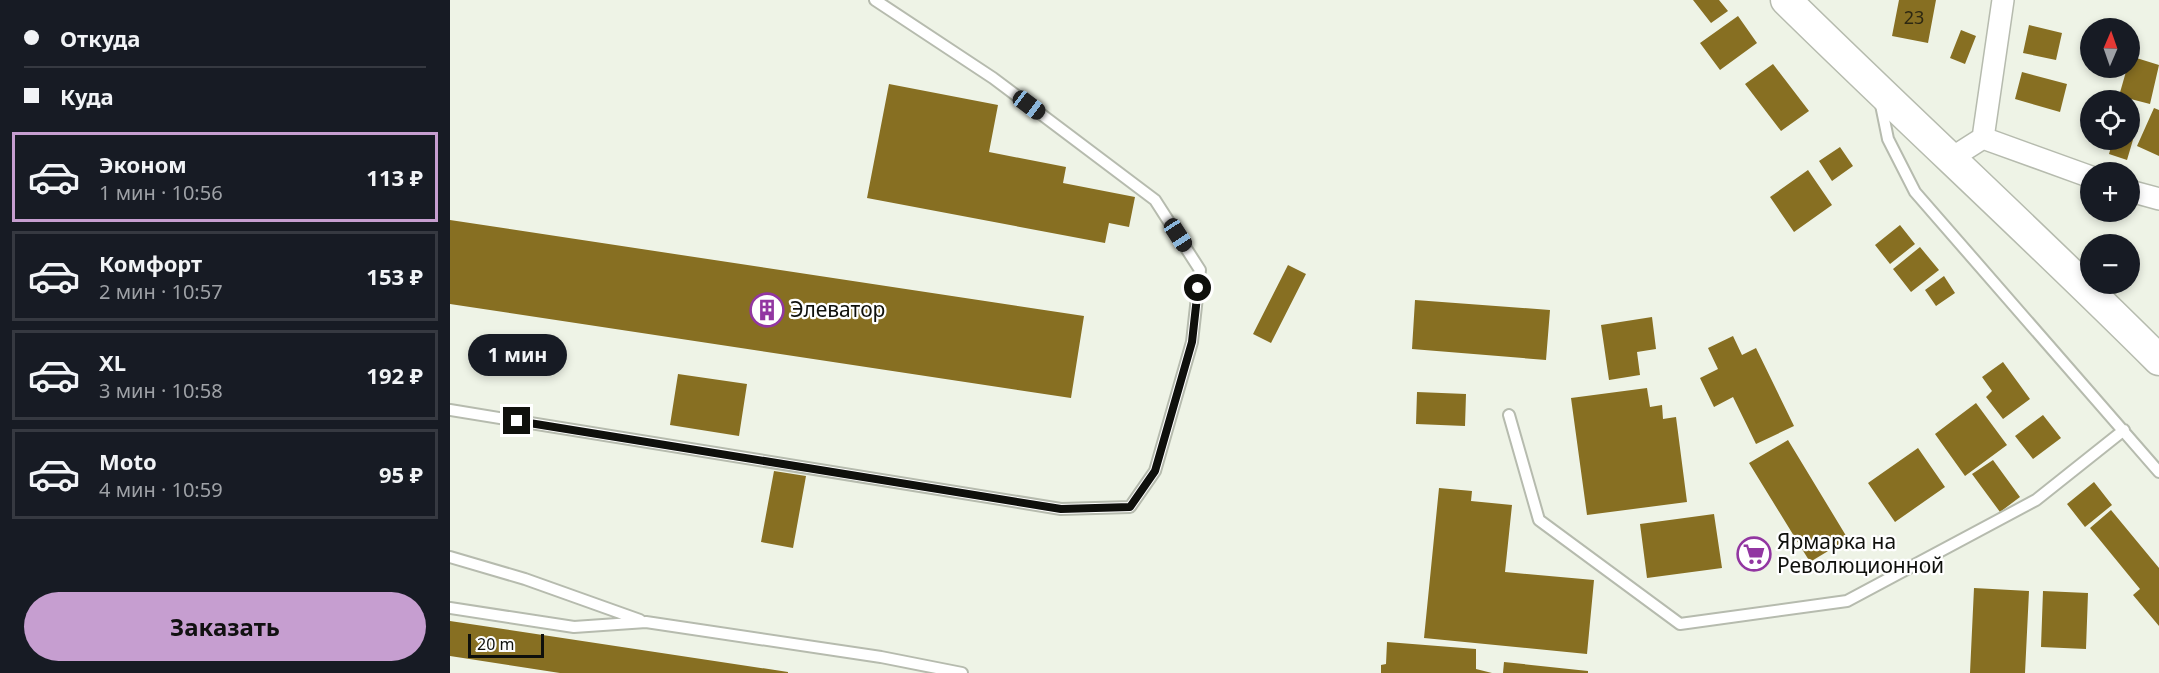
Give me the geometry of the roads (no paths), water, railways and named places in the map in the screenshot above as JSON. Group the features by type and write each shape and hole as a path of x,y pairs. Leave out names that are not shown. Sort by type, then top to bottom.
{"main road":[{"path":"1786,0 1950,159 2086,286 2159,360"}],"street":[{"path":"1950,159 1983,138 2003,0"},
{"path":"1983,138 2080,173"},
{"path":"2140,194 2159,199"}],"lane":[{"path":"450,410 1061,509 1130,507 1155,471 1192,342 1200,270 1155,200 993,78 875,0"},
{"path":"1878,90 1888,139 1915,192 2159,472"},
{"path":"1509,415 1539,520 1680,624 1848,601 2036,500 2124,430"},
{"path":"450,557 525,579 646,622 859,654 963,673"},
{"path":"450,608 574,627 646,622"}],"place":[{"name":"Элеватор","path":"767,310"},
{"name":"Ярмарка на Революционной","path":"1754,554"}]}
